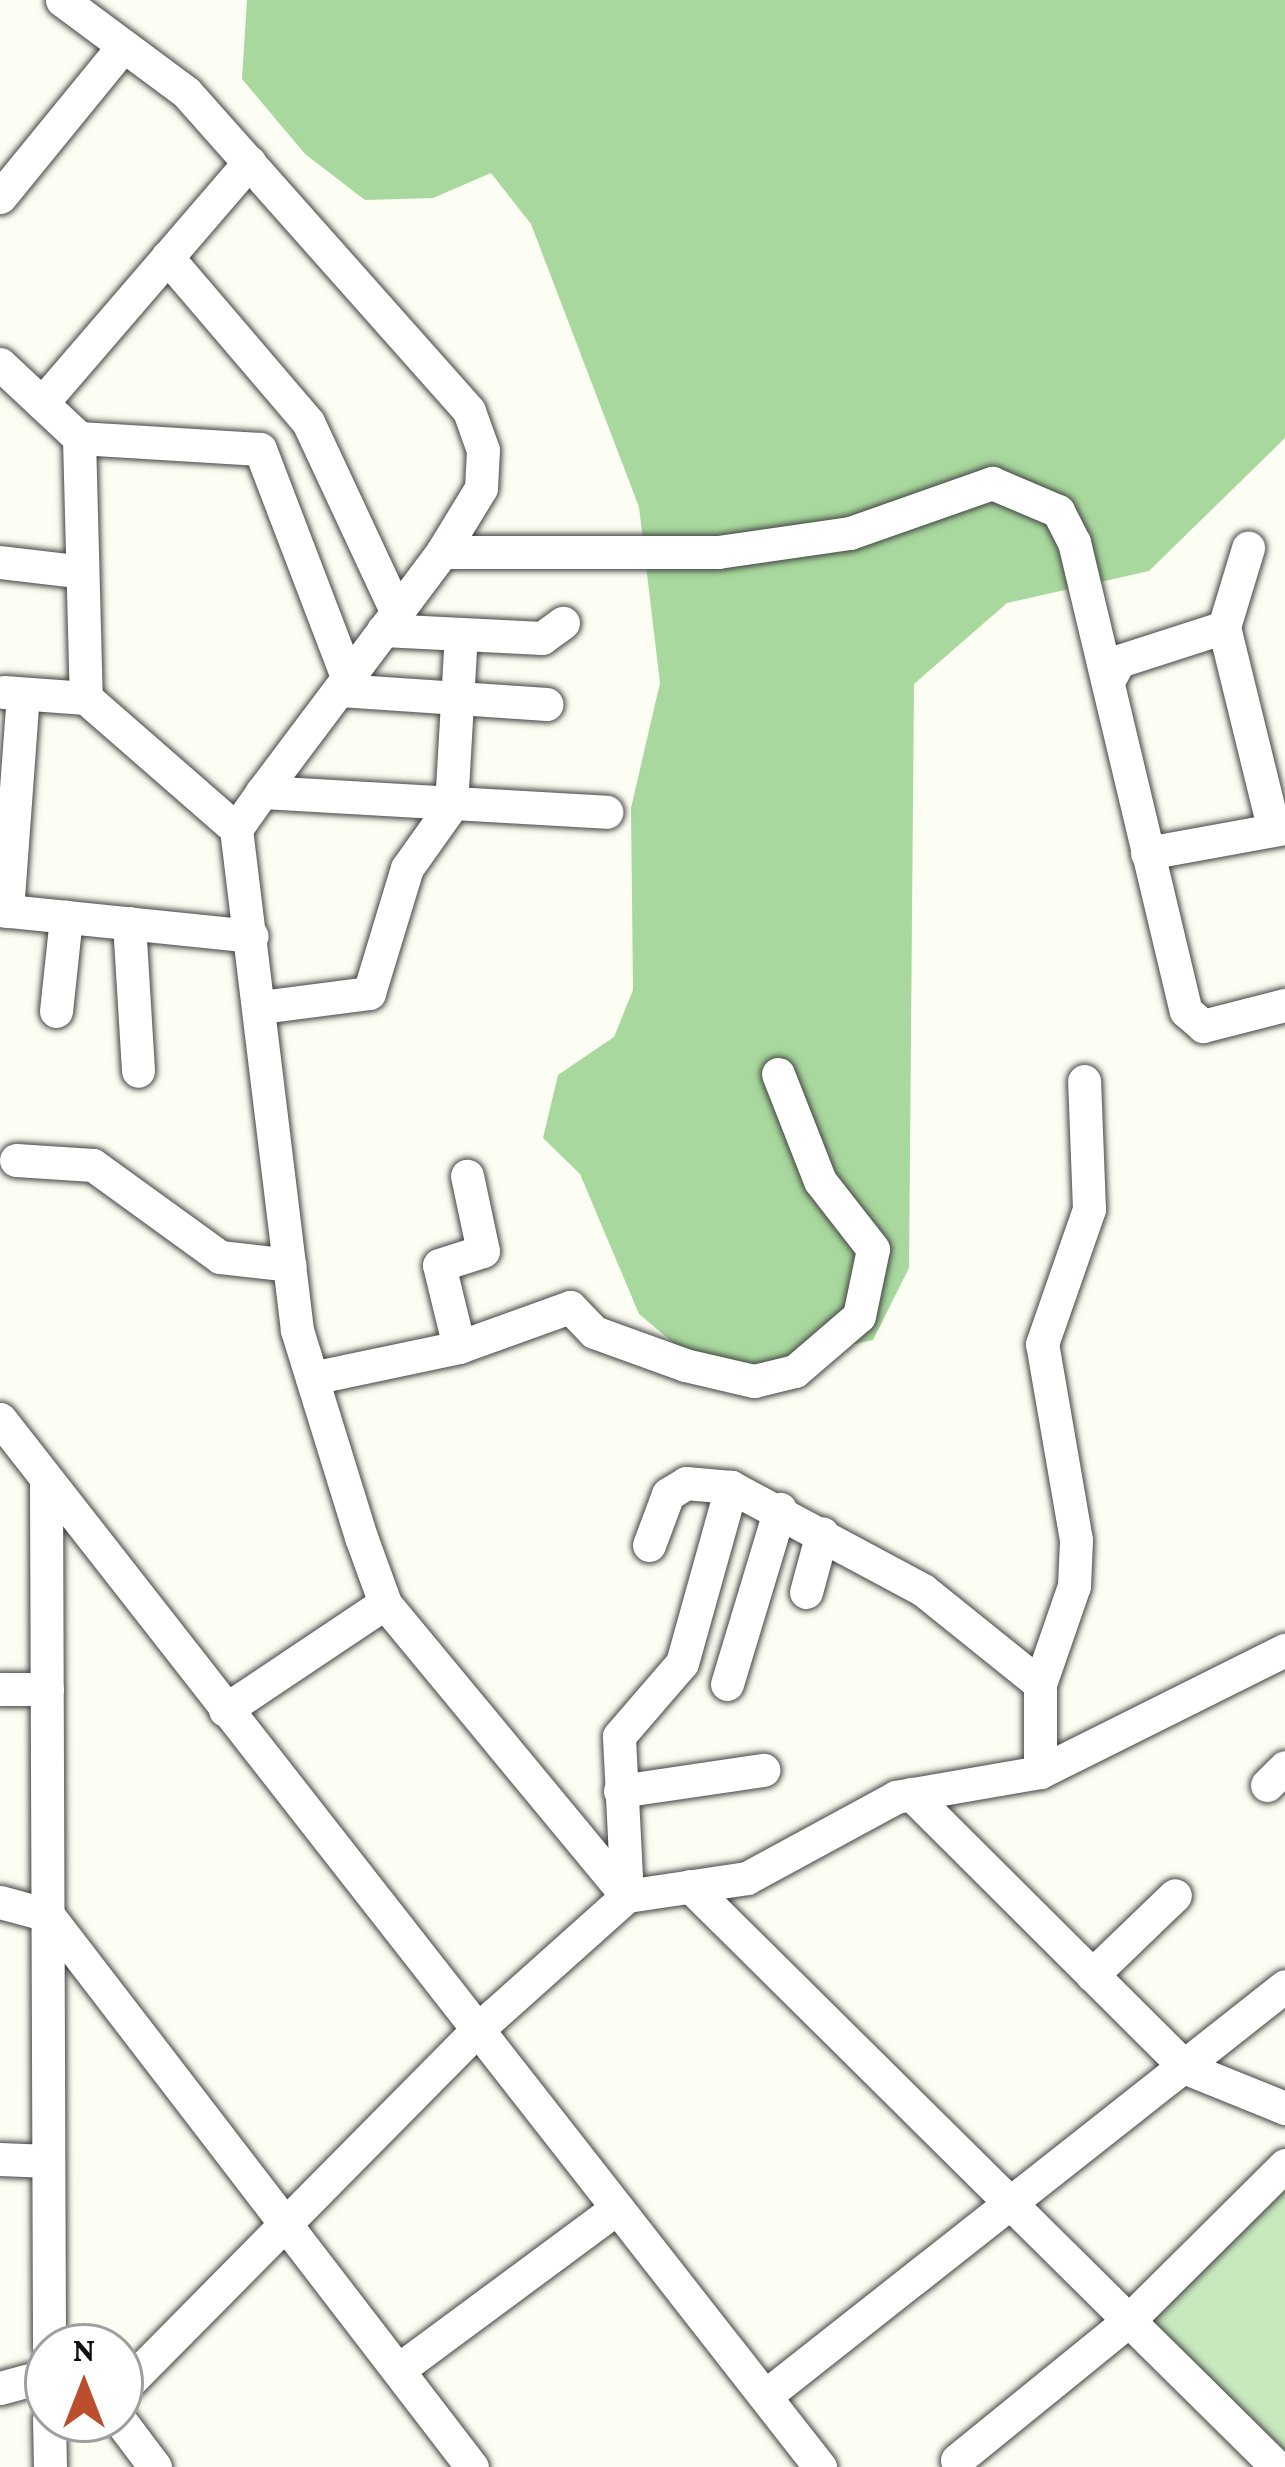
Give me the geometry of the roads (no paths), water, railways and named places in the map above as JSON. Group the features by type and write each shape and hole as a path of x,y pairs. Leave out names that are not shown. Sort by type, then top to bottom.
{"street":[{"path":"62,0 186,92 478,424 481,488 442,553 236,829"},
{"path":"0,197 124,46"},
{"path":"42,403 249,162"},
{"path":"167,257 308,422 390,621"},
{"path":"0,364 79,438 260,449 344,685"},
{"path":"79,438 75,571 86,698"},
{"path":"442,553 718,553 850,533 992,483 1058,511 1108,681 1191,1020 1285,1005"},
{"path":"1147,853 1278,825 1224,627 1248,548"},
{"path":"0,562 75,571"},
{"path":"390,621 461,634 542,638 563,622"},
{"path":"1108,681 1120,661 1224,627"},
{"path":"260,1006 369,994 407,868 451,806 461,634"},
{"path":"344,685 547,704"},
{"path":"253,936 4,911 11,693 86,698 236,829 253,936 290,1265 312,1378 385,1603 627,1896"},
{"path":"262,793 606,812"},
{"path":"56,1011 66,917"},
{"path":"130,923 137,1071"},
{"path":"312,1378 459,1347 570,1306 594,1332 754,1381 795,1371 832,1345 868,1296 873,1249 820,1181 778,1074"},
{"path":"1040,1772 1040,1684 1076,1568 1042,1357 1089,1208 1084,1081"},
{"path":"16,1160 92,1165 220,1257 290,1265"},
{"path":"459,1347 439,1265 483,1250 467,1176"},
{"path":"0,1419 820,2467"},
{"path":"46,1482 49,2323"},
{"path":"649,1545 668,1494 686,1483 731,1486 923,1590 1040,1684"},
{"path":"627,1896 619,1736 682,1663 731,1486"},
{"path":"727,1684 780,1509"},
{"path":"806,1592 822,1533"},
{"path":"225,1710 385,1603"},
{"path":"144,2368 291,2228 477,2030 627,1896 747,1878 809,1836 911,1794 1040,1772 1285,1650"},
{"path":"0,1689 47,1689"},
{"path":"620,1790 763,1770"},
{"path":"911,1794 1186,2068 1285,2108"},
{"path":"690,1886 1277,2467"},
{"path":"1092,1975 1174,1895"},
{"path":"0,1902 48,1915 472,2467"},
{"path":"765,2396 1006,2198 1186,2068 1285,1986"},
{"path":"0,2159 48,2161"},
{"path":"957,2460 1129,2320 1285,2165"},
{"path":"398,2369 616,2208"}]}
